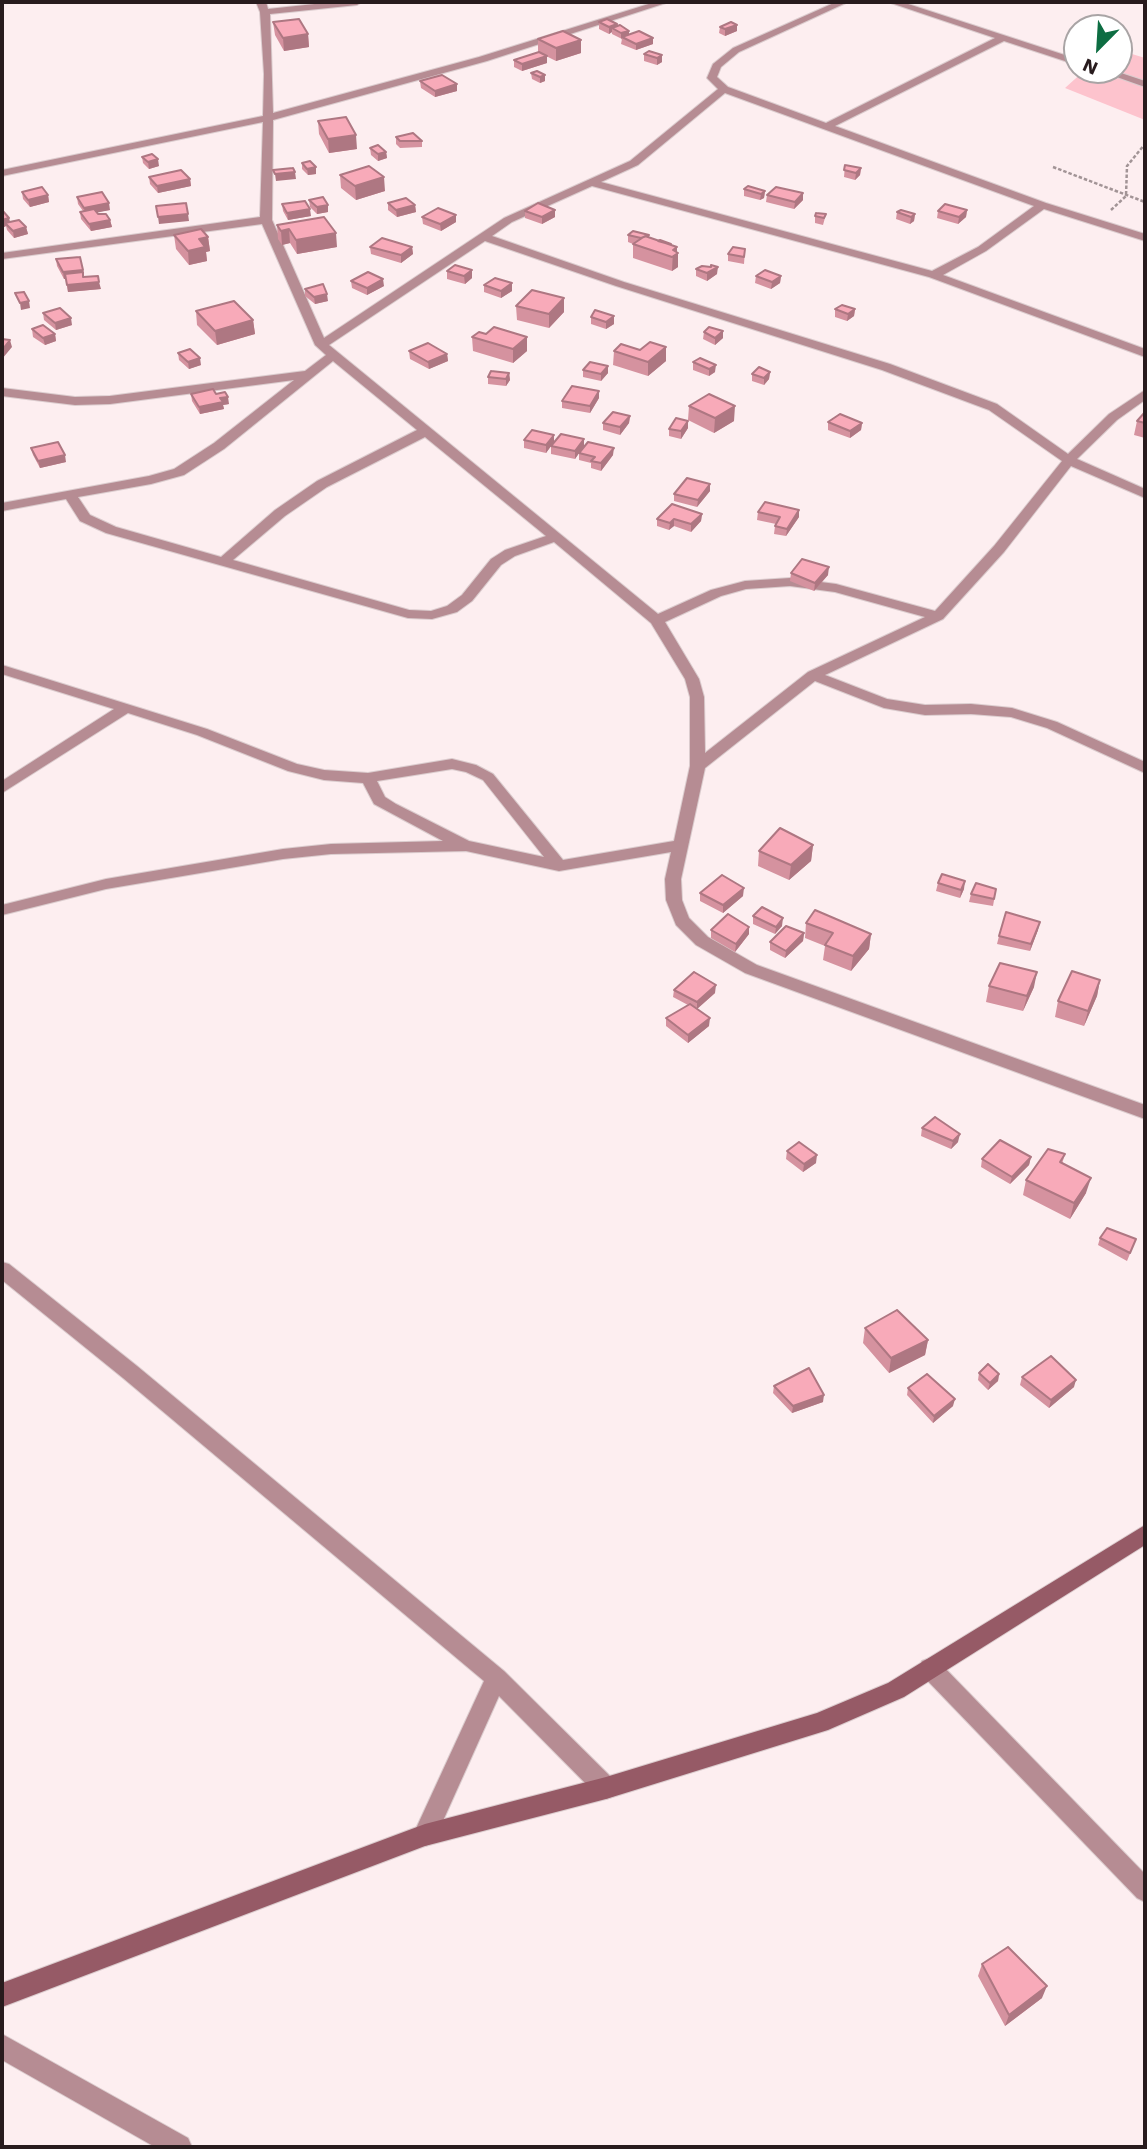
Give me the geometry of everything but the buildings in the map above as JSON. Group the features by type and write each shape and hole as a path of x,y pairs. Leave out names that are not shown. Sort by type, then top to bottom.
{"street":[{"path":"357,2 263,7 269,74 266,220 321,345 657,620 692,679 697,697 698,766 673,879 674,900 682,921 702,941 751,969 1145,1112"},
{"path":"2,173 268,118 483,59 664,2"},
{"path":"843,2 736,50 717,66 712,78 724,89 1042,205 1145,238"},
{"path":"893,2 1063,58"},
{"path":"827,126 1001,39"},
{"path":"321,345 482,236 539,204 634,163 724,89"},
{"path":"592,183 933,275 1145,353"},
{"path":"933,275 982,248 1042,205"},
{"path":"2,256 266,220"},
{"path":"482,236 620,284 886,367 993,407 1069,460 1145,494"},
{"path":"2,507 151,480 179,472 219,446 333,355"},
{"path":"2,392 75,401 110,400 312,373"},
{"path":"698,766 813,676 938,616 999,549 1069,460 1113,417 1145,394"},
{"path":"222,563 280,513 322,484 426,431"},
{"path":"69,493 85,517 95,524 222,563 408,614 432,615 453,609 467,598 486,572 509,553 555,537"},
{"path":"657,620 716,593 745,585 790,582 836,588 938,616"},
{"path":"2,669 202,732 293,768 324,775 368,778 430,766 452,764 471,768 488,777 559,866"},
{"path":"813,676 884,703 926,710 971,709 1012,713 1052,725 1145,768"},
{"path":"2,788 126,708"},
{"path":"368,778 379,800 466,846"},
{"path":"2,910 106,884 283,854 331,849 466,846 559,866 680,845"},
{"path":"2,1269 130,1372 496,1678 606,1788"},
{"path":"2,1995 425,1835 606,1788 820,1723 896,1690 1145,1534"},
{"path":"930,1668 1145,1890"},
{"path":"425,1835 496,1678"},
{"path":"2,2046 179,2147"}],"path":[{"path":"1098,223 1126,196 1127,166 1145,144"},
{"path":"1053,167 1145,202"}],"shaded area":[{"path":"1133,54 1145,58 1145,120 1065,88 1069,84 1133,84"}]}
